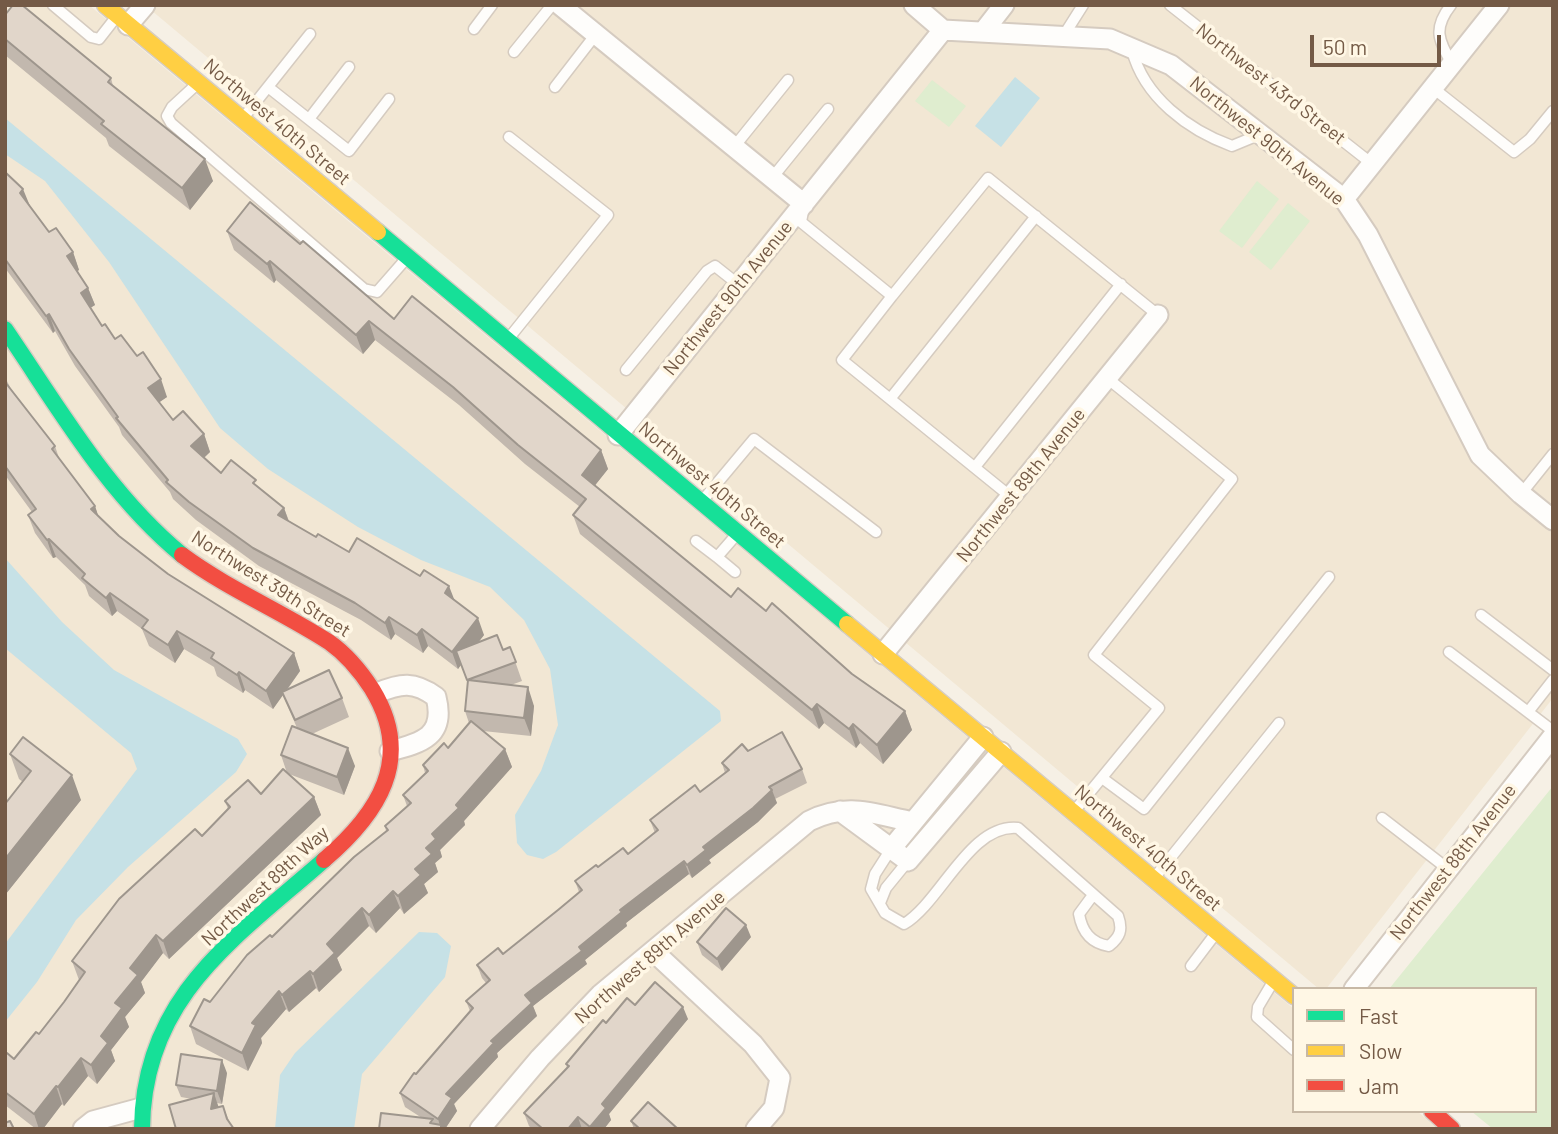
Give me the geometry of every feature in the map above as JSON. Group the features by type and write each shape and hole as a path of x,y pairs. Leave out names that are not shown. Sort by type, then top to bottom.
{"street":[{"path":"117,15 145,5"},
{"path":"560,5 804,204"},
{"path":"914,5 943,30"},
{"path":"1344,199 1499,5"},
{"path":"983,32 1001,7"},
{"name":"Northwest 40th Street","path":"117,15 1292,994"},
{"name":"Northwest 90th Avenue","path":"618,435 943,30 1110,38 1171,65 1344,199 1368,235 1480,455 1553,520"},
{"name":"Northwest 89th Avenue","path":"883,654 1158,315"},
{"name":"Northwest 39th Street","path":"5,329 112,484 140,518 201,569 330,643 364,673"},
{"name":"Northwest 89th Way","path":"142,1129 141,1108 152,1051 161,1029 181,997 208,967 363,822 379,797 390,751 385,714 364,673"},
{"path":"377,694 398,684 414,684 436,697 440,712 436,726 426,739 390,751"},
{"name":"Northwest 88th Avenue","path":"1356,987 1553,736"},
{"path":"891,849 984,737"},
{"path":"840,811 908,861 1002,752"},
{"name":"Northwest 89th Avenue","path":"480,1129 540,1058 601,994 809,821 829,812 870,811 913,822"},
{"path":"653,951 754,1044 780,1079 774,1108 756,1129"},
{"path":"83,1129 93,1121 141,1108"},
{"path":"1434,1113 1452,1129"}],"lane":[{"path":"53,5 91,37 99,39 117,15"},
{"path":"474,29 492,5"},
{"path":"514,52 552,5"},
{"path":"1064,35 1083,5"},
{"name":"Northwest 43rd Street","path":"1170,5 1371,163"},
{"path":"1451,5 1440,20 1440,43 1452,64"},
{"path":"242,120 310,34"},
{"path":"555,87 596,34"},
{"path":"1131,46 1137,69 1149,88 1183,119 1213,139 1233,146 1261,134"},
{"path":"309,119 349,67"},
{"path":"734,147 788,80"},
{"path":"198,83 172,107 167,116 171,123 365,289 377,292 407,258"},
{"path":"268,87 349,151 389,99"},
{"path":"1433,88 1514,152 1530,139 1553,111"},
{"path":"772,178 828,109"},
{"path":"506,341 608,215 509,137"},
{"path":"1011,497 842,360 892,296 988,178 1158,315"},
{"path":"804,204 802,222 892,296"},
{"path":"890,399 1036,216"},
{"path":"626,370 707,271 715,267 739,285"},
{"path":"975,467 1121,284"},
{"path":"1073,813 1158,708 1094,656 1232,479 1107,378"},
{"path":"700,503 754,439 876,532"},
{"path":"1521,494 1553,454"},
{"path":"717,557 737,533"},
{"path":"696,541 735,572"},
{"path":"1101,778 1143,809 1329,577"},
{"path":"1481,615 1553,670"},
{"path":"1450,652 1553,731"},
{"path":"1528,712 1553,680"},
{"path":"1152,880 1279,723"},
{"path":"1381,818 1448,869"},
{"path":"891,849 875,874 870,889 885,913 897,922 910,920 964,858 994,831 1004,827 1018,828 1118,916 1121,924 1118,937 1109,946 1099,945 1082,928 1079,914 1093,895"},
{"path":"880,903 886,888 908,861"},
{"path":"1191,966 1217,933"},
{"path":"1274,980 1258,1007 1257,1017 1292,1047"}],"shaded area":[{"path":"5,5 89,5 1292,1007 1292,1113 1419,1113 1438,1129 5,1129"},
{"path":"145,5 1553,5 1553,698 1328,987 1317,987"}],"green space":[{"path":"932,80 966,106 949,127 915,101"},
{"path":"1257,181 1279,199 1242,248 1219,231"},
{"path":"1288,203 1310,221 1271,270 1249,252"},
{"path":"1553,786 1553,1129 1493,1129 1473,1113 1537,1113 1537,987 1391,987"}],"water":[{"path":"1015,77 1040,98 1001,147 975,126"},
{"path":"5,118 720,711 721,721 556,852 543,859 527,855 517,843 515,815 541,771 558,725 550,669 524,620 490,587 421,560 358,527 268,469 220,428 109,262 45,181 5,154"},
{"path":"5,558 62,622 114,670 238,739 247,754 236,772 128,867 76,920 37,982 5,1022 5,944 137,769 131,753 5,648"},
{"path":"419,932 437,933 451,946 445,977 362,1074 354,1129 275,1129 280,1075 295,1053"}],"building":[{"path":"13,5 22,5 111,78 108,82 205,159 182,188 101,124 104,121 5,39 5,15"},
{"path":"5,172 23,189 20,193 49,232 56,228 73,252 67,256 88,288 81,293 102,326 105,324 115,339 121,335 137,356 143,352 161,379 148,388 173,420 183,411 204,434 191,446 221,473 231,460 256,480 253,483 284,508 278,515 316,537 318,534 349,552 357,538 420,576 424,570 449,586 445,593 478,618 452,652 422,629 417,635 389,617 385,623 355,603 253,548 166,482 168,480 116,418 118,417 69,349 49,314 46,316 5,259"},
{"path":"250,202 300,244 303,241 394,319 412,296 601,450 582,475 731,597 738,588 766,611 772,603 852,674 905,711 877,745 853,724 849,729 817,704 812,710 573,515 586,499 518,445 453,387 369,321 356,335 270,261 267,264 227,231"},
{"path":"5,382 55,446 52,449 95,506 91,509 119,536 168,574 294,653 266,691 239,672 237,675 211,658 214,653 177,631 168,645 142,628 148,620 110,593 106,598 82,578 85,574 47,540 28,515 36,509 5,466"},
{"path":"497,635 503,650 510,647 516,662 467,680 456,651"},
{"path":"329,670 342,698 295,720 282,692"},
{"path":"468,680 528,687 524,718 465,711"},
{"path":"471,721 505,749 456,805 459,808 432,834 436,839 426,848 432,854 415,869 421,875 398,896 393,891 369,915 362,908 327,944 335,953 313,974 310,971 282,995 279,991 252,1023 256,1025 242,1053 190,1026 204,999 210,1002 247,955 270,935 272,937 354,857 388,830 385,826 411,803 403,795 428,771 423,765 444,743 448,748"},
{"path":"292,726 348,748 337,777 281,755"},
{"path":"782,732 802,769 769,787 772,790 753,808 703,847 706,850 687,865 684,861 620,910 622,912 579,947 582,951 525,995 532,1003 491,1041 494,1043 446,1094 452,1098 438,1119 400,1093 414,1073 416,1074 473,1008 466,1001 490,980 477,965 498,948 503,954 582,890 575,881 596,865 598,867 623,848 628,854 658,830 650,820 695,785 700,792 729,770 722,763 742,744 748,751"},
{"path":"23,737 72,775 5,859 5,804 31,771 10,754"},
{"path":"283,769 314,797 163,941 156,935 130,968 138,975 115,1003 122,1008 101,1036 108,1043 91,1065 81,1058 34,1114 5,1092 5,1055 7,1053 14,1059 36,1032 39,1034 64,1002 85,972 72,961 119,899 195,829 202,836 230,807 225,801 248,780 261,794"},
{"path":"726,908 746,925 717,959 697,942"},
{"path":"655,982 683,1007 602,1104 606,1108 590,1127 578,1117 568,1129 543,1129 524,1113 569,1066 566,1064 603,1020 606,1023 627,998 635,1005"},
{"path":"181,1054 222,1060 217,1091 176,1085"},
{"path":"214,1093 211,1109 223,1106 234,1129 176,1129 169,1105"},
{"path":"648,1102 678,1129 640,1129 631,1121"},
{"path":"381,1113 433,1119 430,1123 441,1125 441,1129 379,1129"},
{"path":"10,1121 14,1129 5,1129 5,1123"}],"traffic: fast":[{"path":"378,232 847,624"},
{"path":"5,329 107,477 130,505 182,555"},
{"path":"142,1129 146,1083 158,1042 176,1007 227,945 324,860"}],"traffic: slow":[{"path":"105,5 378,232"},
{"path":"847,624 1292,994"}],"traffic: jam":[{"path":"182,555 218,579 329,642 347,658 372,689 384,715 390,739 390,762 384,784 360,824 324,860"},
{"path":"1434,1113 1452,1129"}]}
